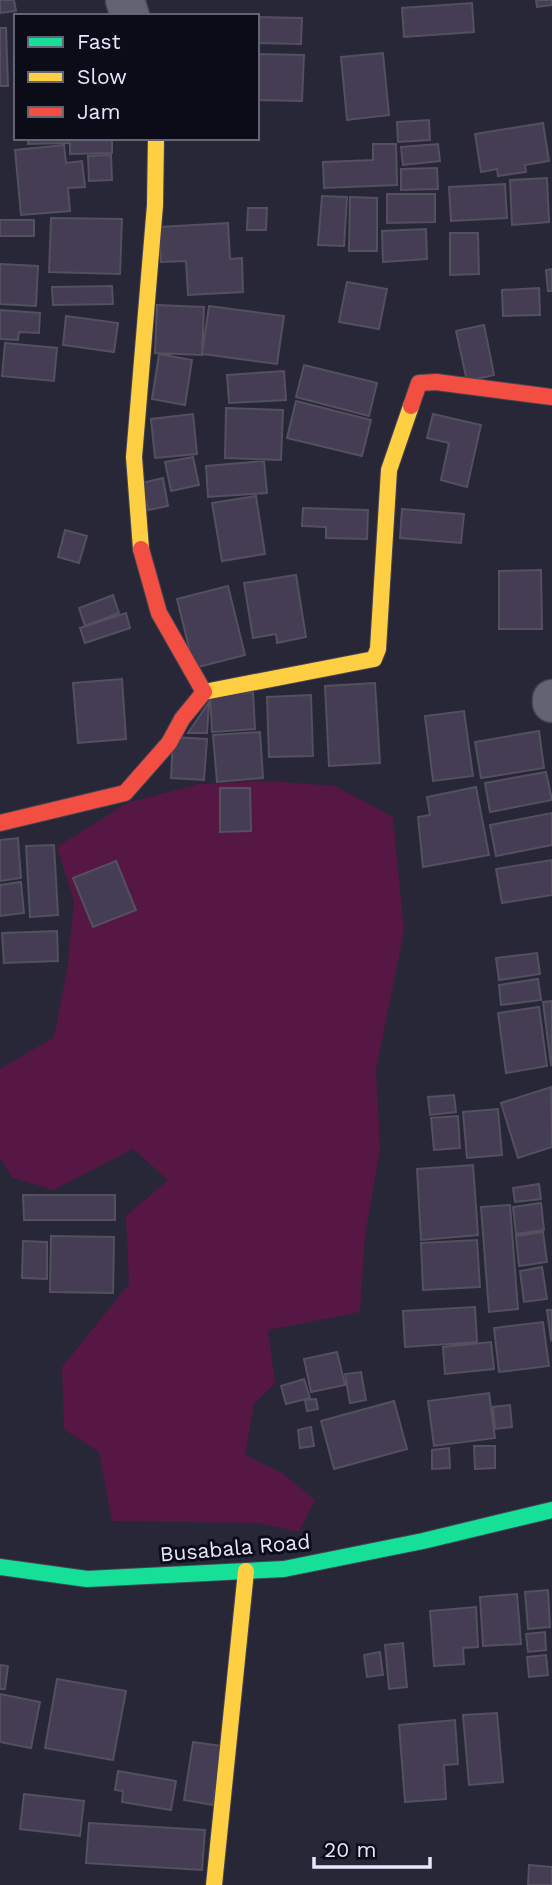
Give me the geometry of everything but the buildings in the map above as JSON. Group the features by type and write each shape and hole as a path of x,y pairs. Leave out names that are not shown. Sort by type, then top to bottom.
{"street":[{"path":"156,140 155,205 134,457 141,554 159,613 204,692"},
{"path":"0,823 125,793 169,743 182,719 204,692 374,659 378,649 389,470 419,383 436,382 552,397"},
{"name":"Busabala Road","path":"0,1567 87,1579 284,1569 423,1541 552,1510"},
{"path":"214,1885 246,1571"}],"shaded area":[{"path":"268,781 335,786 393,817 404,931 376,1070 380,1148 365,1236 360,1312 268,1330 275,1383 254,1404 245,1455 282,1473 315,1500 299,1532 259,1523 112,1521 99,1452 64,1429 62,1367 129,1284 126,1216 168,1180 133,1149 53,1190 12,1177 0,1158 0,1069 54,1037 67,970 74,900 57,847 127,803 199,784"}],"traffic: fast":[{"path":"0,1567 87,1579 284,1569 423,1541 552,1510"}],"traffic: slow":[{"path":"141,549 134,457 155,205 156,140"},
{"path":"204,692 374,659 378,649 389,470 411,406"},
{"path":"214,1885 246,1571"}],"traffic: jam":[{"path":"411,406 419,383 436,382 552,397"},
{"path":"0,823 125,793 169,743 182,719 204,692 159,613 141,549"}]}
